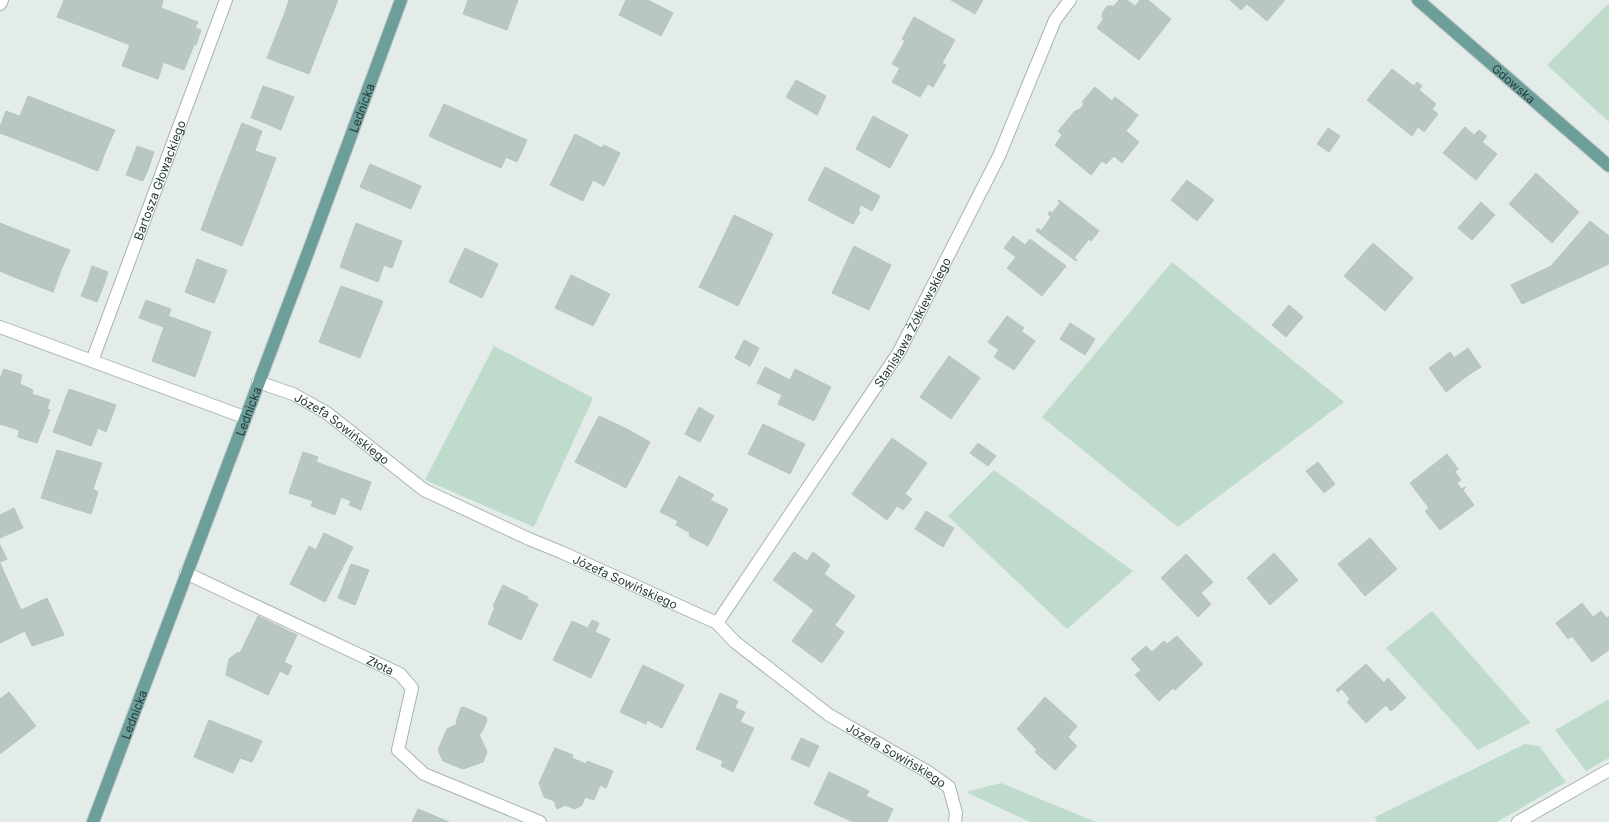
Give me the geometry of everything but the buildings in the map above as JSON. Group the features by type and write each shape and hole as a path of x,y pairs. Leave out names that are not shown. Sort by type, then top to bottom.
{"main road":[{"name":"Lednicka","path":"93,822 244,417 307,255 401,0"},
{"name":"Gdowska","path":"1418,0 1609,166"}],"street":[{"path":"0,4 2,0"},
{"name":"Bartosza Głowackiego","path":"92,361 226,0"},
{"name":"Stanisława Żółkiewskiego","path":"717,623 898,352 999,156 1055,20 1070,0"},
{"path":"0,327 244,417"},
{"name":"Józefa Sowińskiego","path":"258,382 293,394 327,413 424,490 529,539 575,558 717,623 735,642 829,715 928,772 949,787 956,813 955,822"},
{"name":"Złota","path":"186,573 400,674 412,688 398,750 424,774 540,822"},
{"path":"1518,822 1609,770"}],"green space":[{"path":"1609,3 1609,122 1547,65"},
{"path":"1172,262 1344,402 1178,527 1042,417"},
{"path":"494,346 593,398 534,527 425,480"},
{"path":"994,470 1133,571 1067,629 948,516"},
{"path":"1432,611 1530,723 1478,750 1386,648"},
{"path":"1609,699 1609,758 1586,771 1555,730"},
{"path":"1525,744 1539,746 1566,782 1497,822 1377,822 1375,817"},
{"path":"1001,783 1096,822 1030,822 966,792"}]}
